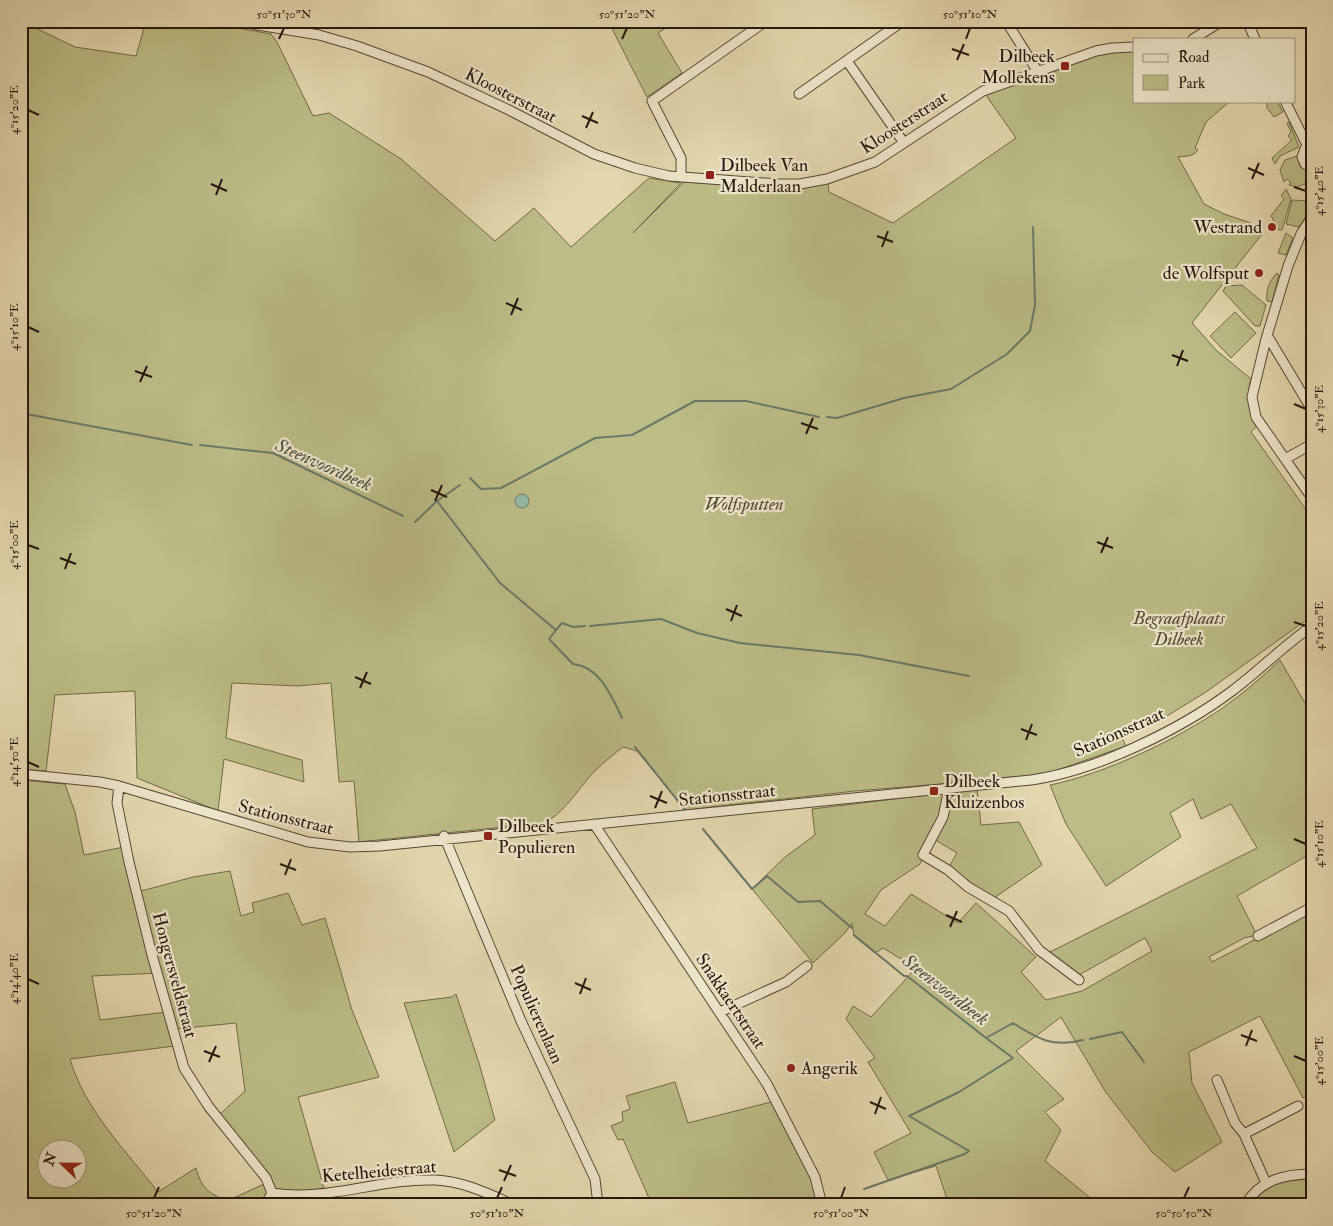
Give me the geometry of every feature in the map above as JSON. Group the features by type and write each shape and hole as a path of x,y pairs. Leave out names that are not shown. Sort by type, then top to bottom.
{"street":[{"name":"Kloosterstraat","path":"233,21 319,35 357,46 428,72 509,110 594,154 635,168 683,177 800,184 827,179 875,162 983,91 1096,51 1133,47"},
{"path":"683,177 680,173 681,158 652,101 766,21"},
{"path":"799,94 903,21"},
{"path":"1006,21 1038,72"},
{"path":"1195,38 1222,21"},
{"path":"1247,21 1255,38"},
{"path":"1301,21 1312,26"},
{"path":"847,61 904,142"},
{"path":"1286,102 1310,146 1303,152 1302,160 1312,167"},
{"path":"1312,217 1294,250 1267,335 1254,386 1252,403 1256,417 1312,498"},
{"path":"1267,335 1312,410"},
{"path":"1285,459 1312,444"},
{"name":"Stationsstraat","path":"21,774 100,782 119,786 308,842 350,847 949,789 1056,776 1134,748 1218,702 1288,643 1312,626"},
{"name":"Hongersveldstraat","path":"119,786 117,803 130,862 152,955 184,1068 209,1107 266,1178 272,1193"},
{"path":"949,789 943,817 923,855 948,870 968,887 1009,911 1039,950 1079,980"},
{"name":"Snakkaertstraat","path":"594,824 720,1012 771,1093 816,1178 822,1205"},
{"name":"Populierenlaan","path":"444,837 521,1021 595,1178 598,1205"},
{"path":"1258,936 1312,907"},
{"path":"720,1012 786,982 807,966"},
{"path":"1217,1080 1235,1123 1244,1134 1266,1183"},
{"path":"1244,1134 1298,1106"},
{"path":"1245,1205 1256,1190 1266,1183 1293,1175 1312,1174"},
{"name":"Ketelheidestraat","path":"272,1193 306,1194 435,1180 473,1187 514,1205"},
{"path":"265,1205 272,1193"}],"green space":[{"name":"Wolfsputten","path":"21,21 75,47 136,56 146,21 198,21 271,34 277,42 313,116 329,113 401,159 495,241 534,208 571,247 649,178 681,183 633,233 684,182 800,189 828,183 829,192 893,223 1016,138 983,91 1096,51 1133,47 1133,102 1229,102 1206,122 1195,148 1198,150 1189,156 1178,157 1204,204 1224,214 1251,223 1252,229 1262,234 1192,323 1216,350 1251,379 1249,403 1257,426 1251,432 1310,515 1312,514 1312,616 1206,692 1162,719 1158,713 1122,738 1126,746 1043,775 966,780 965,782 855,791 686,810 637,751 623,747 589,777 560,811 543,823 533,826 533,824 359,842 354,781 339,782 331,683 298,686 232,683 226,738 302,760 304,782 224,759 218,811 137,778 135,691 55,695 46,771 21,769"},
{"path":"608,21 677,21 658,33 682,73 647,97"},
{"path":"1267,102 1278,102 1283,112 1274,117 1267,108"},
{"path":"1289,122 1299,147 1280,156 1275,164 1272,158 1292,140 1288,136 1291,132 1287,123"},
{"path":"1297,156 1300,166 1310,173 1305,184 1297,187 1289,185 1291,182 1287,179 1284,182 1280,170 1285,160"},
{"path":"1286,189 1291,199 1282,230 1279,230 1271,216 1284,199 1281,196"},
{"path":"1292,200 1312,201 1312,207 1299,227 1286,224"},
{"path":"1286,233 1293,238 1286,255 1278,253"},
{"path":"1277,273 1279,275 1272,302 1267,301 1269,286"},
{"path":"1242,285 1266,305 1260,326 1255,326 1223,291 1226,286"},
{"path":"1235,312 1256,333 1231,358 1210,336"},
{"path":"1280,660 1312,715 1312,853 1237,896 1257,935 1244,938 1209,957 1212,962 1312,910 1312,1095 1310,1093 1303,1098 1260,1016 1189,1052 1192,1083 1222,1142 1175,1172 1152,1152 1105,1091 1061,1017 1016,1051 1064,1099 1045,1112 1061,1130 1045,1161 1099,1205 949,1205 936,1166 888,1180 874,1152 911,1133 868,1062 875,1058 846,1019 853,1006 871,1017 916,968 883,948 875,953 854,936 852,923 845,933 813,963 752,889 785,857 815,835 812,809 977,789 981,825 1019,822 1042,865 994,898 969,885 949,867 957,853 932,838 920,864 881,890 865,914 885,926 911,894 958,923 976,903 1036,957 1021,972 1046,1000 1082,991 1152,951 1145,938 1079,975 1048,953 1257,848 1231,804 1201,819 1193,799 1170,813 1181,837 1106,886 1066,824 1050,785 1094,773 1163,743 1206,719 1231,702"},
{"path":"21,780 65,784 75,812 84,855 124,847 134,893 193,877 230,871 241,916 254,912 252,903 288,893 302,925 325,918 352,1010 379,1077 298,1097 324,1188 305,1191 274,1190 218,1116 245,1091 236,1023 176,1029 160,973 92,976 100,1020 167,1012 175,1046 70,1059 85,1095 96,1113 158,1192 196,1168 203,1186 227,1201 264,1184 269,1191 261,1205 32,1205 21,1175"},
{"path":"456,994 479,1063 495,1120 454,1152 404,1003 452,997"},
{"path":"675,1082 688,1123 771,1102 811,1179 819,1202 817,1205 652,1205 623,1139 618,1140 611,1126 623,1121 622,1112 630,1109 626,1096"},
{"path":"1312,1179 1312,1205 1250,1205 1270,1186 1277,1183"}],"shaded area":[{"path":"519,494 525,494 529,501 525,508 519,508 515,504 515,498"}],"waterway":[{"path":"827,417 837,418 904,398 951,389 1007,354 1030,331 1035,305 1033,227"},
{"path":"470,478 481,489 501,488 595,438 632,435 695,401 746,401 819,417"},
{"name":"Steenvoordbeek","path":"21,413 192,445"},
{"name":"Steenvoordbeek","path":"200,445 273,453 403,516"},
{"path":"437,501 460,485"},
{"name":"Steenvoordbeek","path":"415,522 437,501 500,583 556,630 549,639 573,664 590,670 604,684 622,718"},
{"path":"590,626 661,619 697,633 740,643 859,655 969,676"},
{"path":"556,630 562,623 573,627 585,626"},
{"name":"Steenvoordbeek","path":"635,747 685,810"},
{"name":"Steenvoordbeek","path":"703,829 752,889 767,876 798,902 820,901 852,928"},
{"name":"Steenvoordbeek","path":"854,935 904,976 907,976 986,1038 1013,1023 1038,1038 1054,1042 1063,1043 1083,1040"},
{"name":"Steenvoordbeek","path":"1090,1039 1122,1032 1144,1062"},
{"path":"864,1189 969,1151 909,1116 959,1092 1013,1058 986,1038"}],"place":[{"name":"Dilbeek Mollekens","path":"1065,66"},
{"name":"Dilbeek Van Malderlaan","path":"710,175"},
{"name":"Westrand","path":"1272,227"},
{"name":"de Wolfsput","path":"1259,273"},
{"name":"Dilbeek Kluizenbos","path":"934,791"},
{"name":"Dilbeek Populieren","path":"488,836"},
{"name":"Angerik","path":"791,1068"}],"park label":[{"name":"Begraafplaats Dilbeek","path":"1179,628"}]}
